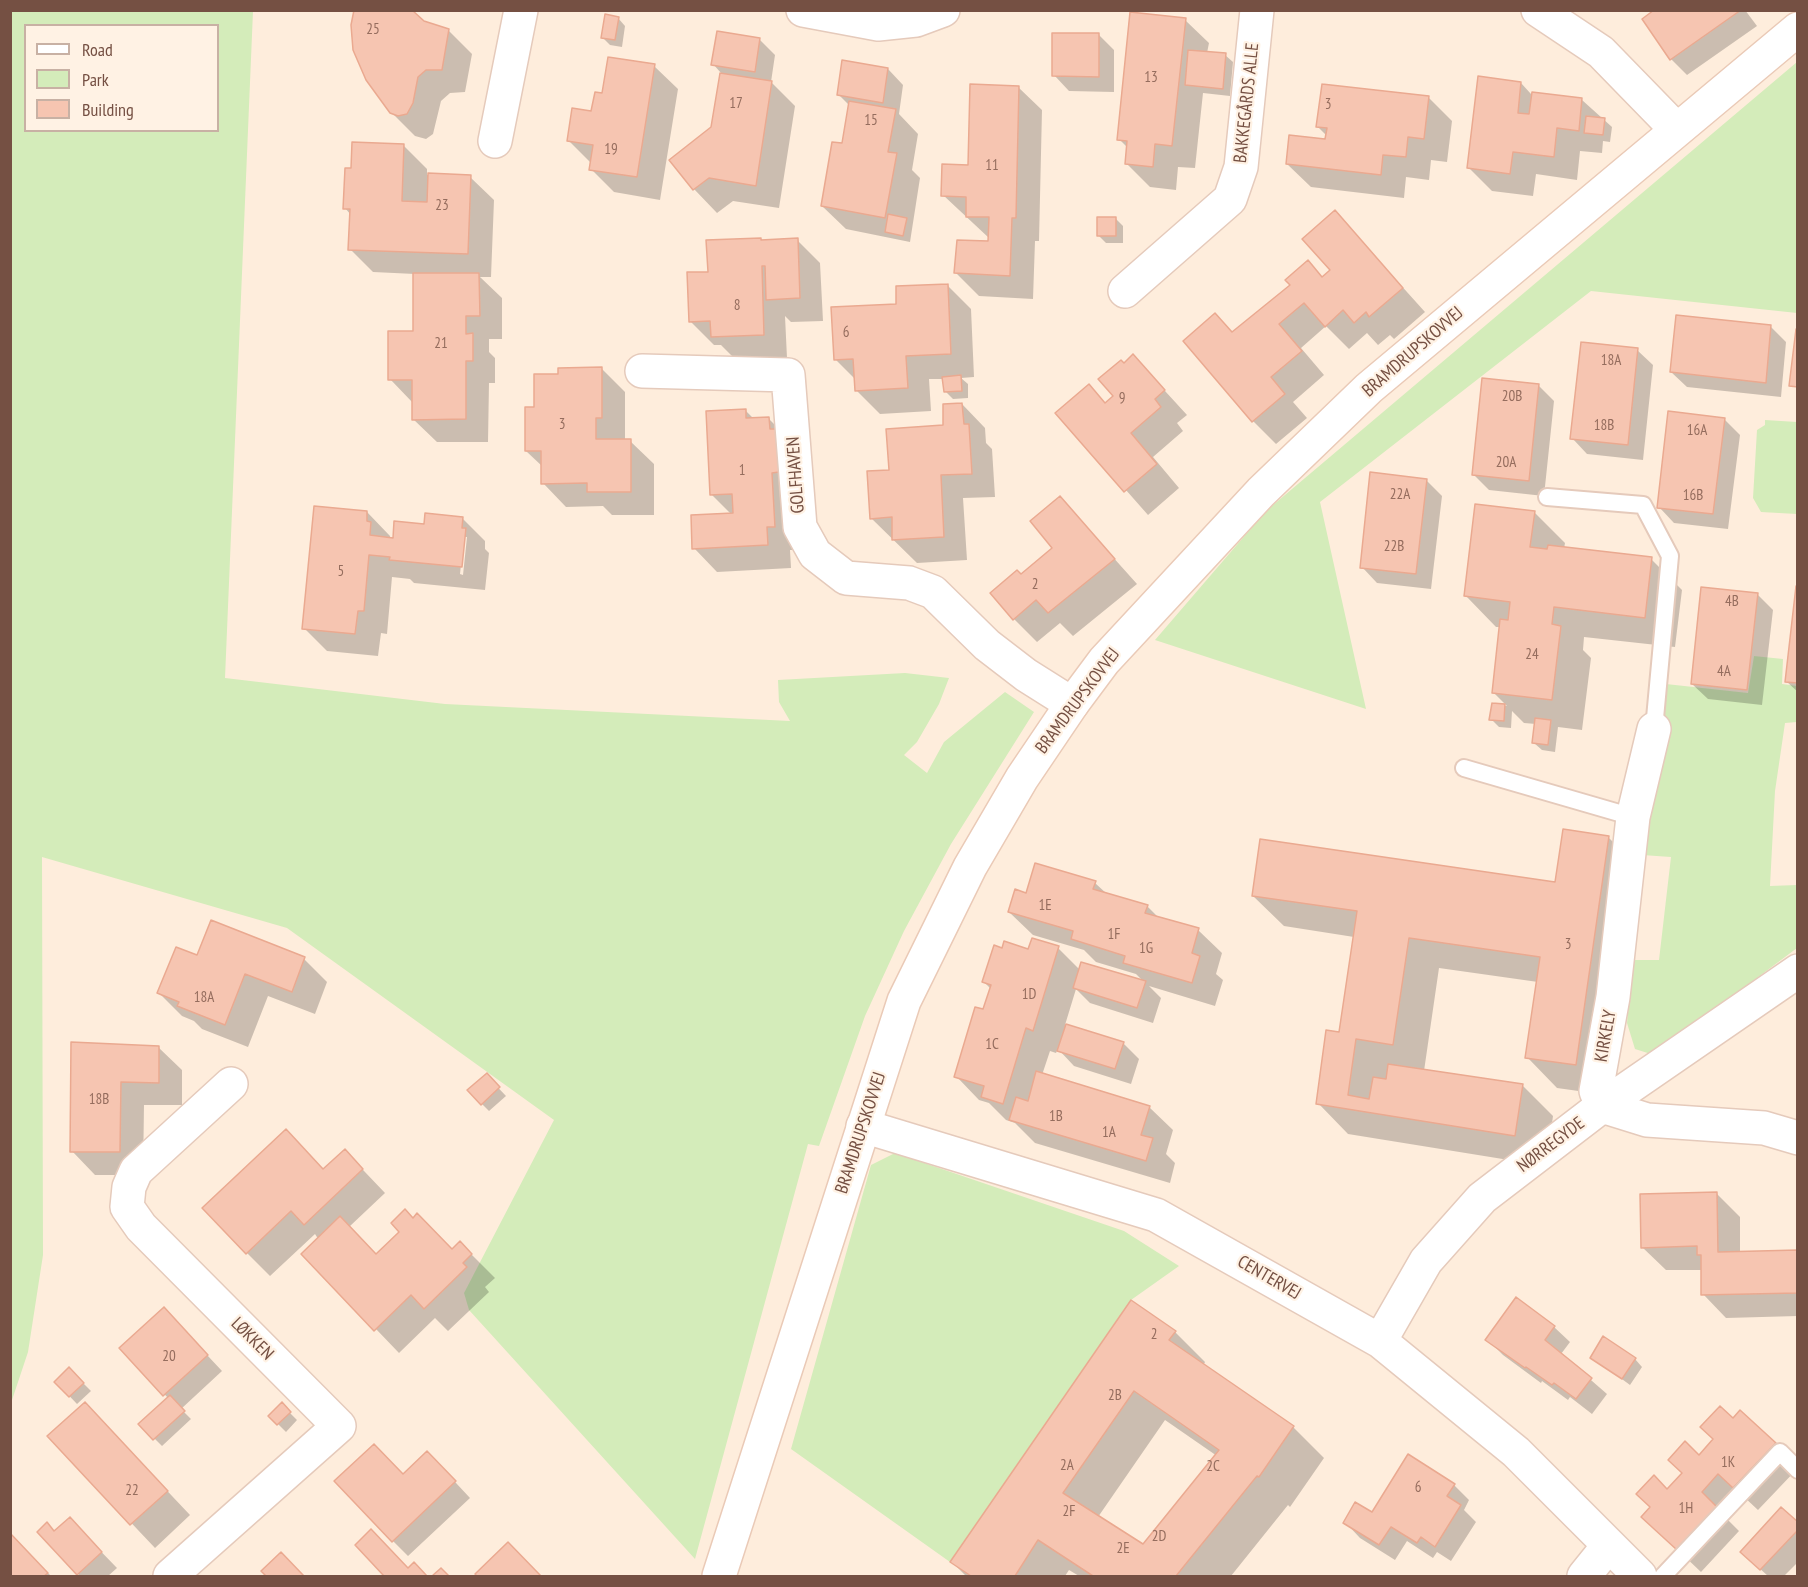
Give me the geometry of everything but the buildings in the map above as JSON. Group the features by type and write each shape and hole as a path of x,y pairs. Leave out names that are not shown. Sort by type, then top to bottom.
{"street":[{"path":"495,141 521,10"},
{"path":"803,10 878,24 916,20 943,10"},
{"name":"BAKKEGÅRDS ALLE","path":"1125,291 1230,200 1241,167 1257,10"},
{"path":"1538,10 1601,52 1676,129"},
{"name":"BRAMDRUPSKOVVEJ","path":"719,1576 904,1001 955,898 1022,778 1072,704 1104,661 1261,492 1369,388 1797,29"},
{"name":"GOLFHAVEN","path":"642,371 788,375 800,527 815,554 846,578 909,583 933,592 987,645 1026,675 1072,704"},
{"name":"KIRKELY","path":"1602,1106 1596,1091 1613,997 1633,817 1654,729"},
{"path":"1602,1106 1797,970"},
{"name":"LØKKEN","path":"170,1576 339,1426 141,1227 127,1207 129,1186 136,1171 231,1084"},
{"name":"NØRREGYDE","path":"1380,1341 1426,1261 1482,1198 1602,1106 1647,1120 1764,1128 1797,1138"},
{"name":"CENTERVEJ","path":"863,1126 1156,1215 1380,1341 1516,1452 1640,1576"},
{"path":"1584,1576 1609,1545"}],"lane":[{"path":"1546,497 1643,505 1670,556 1654,729"},
{"path":"1464,768 1633,817"},
{"path":"1663,1576 1780,1452 1797,1470"}],"green space":[{"path":"11,10 253,11 225,678 445,704 790,721 779,702 778,680 905,673 949,678 939,704 917,742 904,755 927,773 944,742 1005,692 1034,712 951,844 904,931 865,1016 819,1146 808,1144 695,1559 469,1310 464,1293 554,1120 287,928 42,857 43,1255 28,1352 11,1403"},
{"path":"1797,62 1797,313 1591,291 1320,502 1366,709 1155,640 1266,511"},
{"path":"1765,420 1797,422 1797,514 1761,512 1753,498 1757,430 1765,425"},
{"path":"1754,656 1783,659 1782,684 1797,686 1797,722 1785,723 1775,791 1770,886 1797,885 1797,948 1654,1055 1635,1049 1627,1023 1633,960 1659,960 1671,857 1642,855 1666,684 1748,693"},
{"path":"895,1153 1124,1231 1179,1266 1131,1300 950,1562 791,1449 871,1165"}]}
